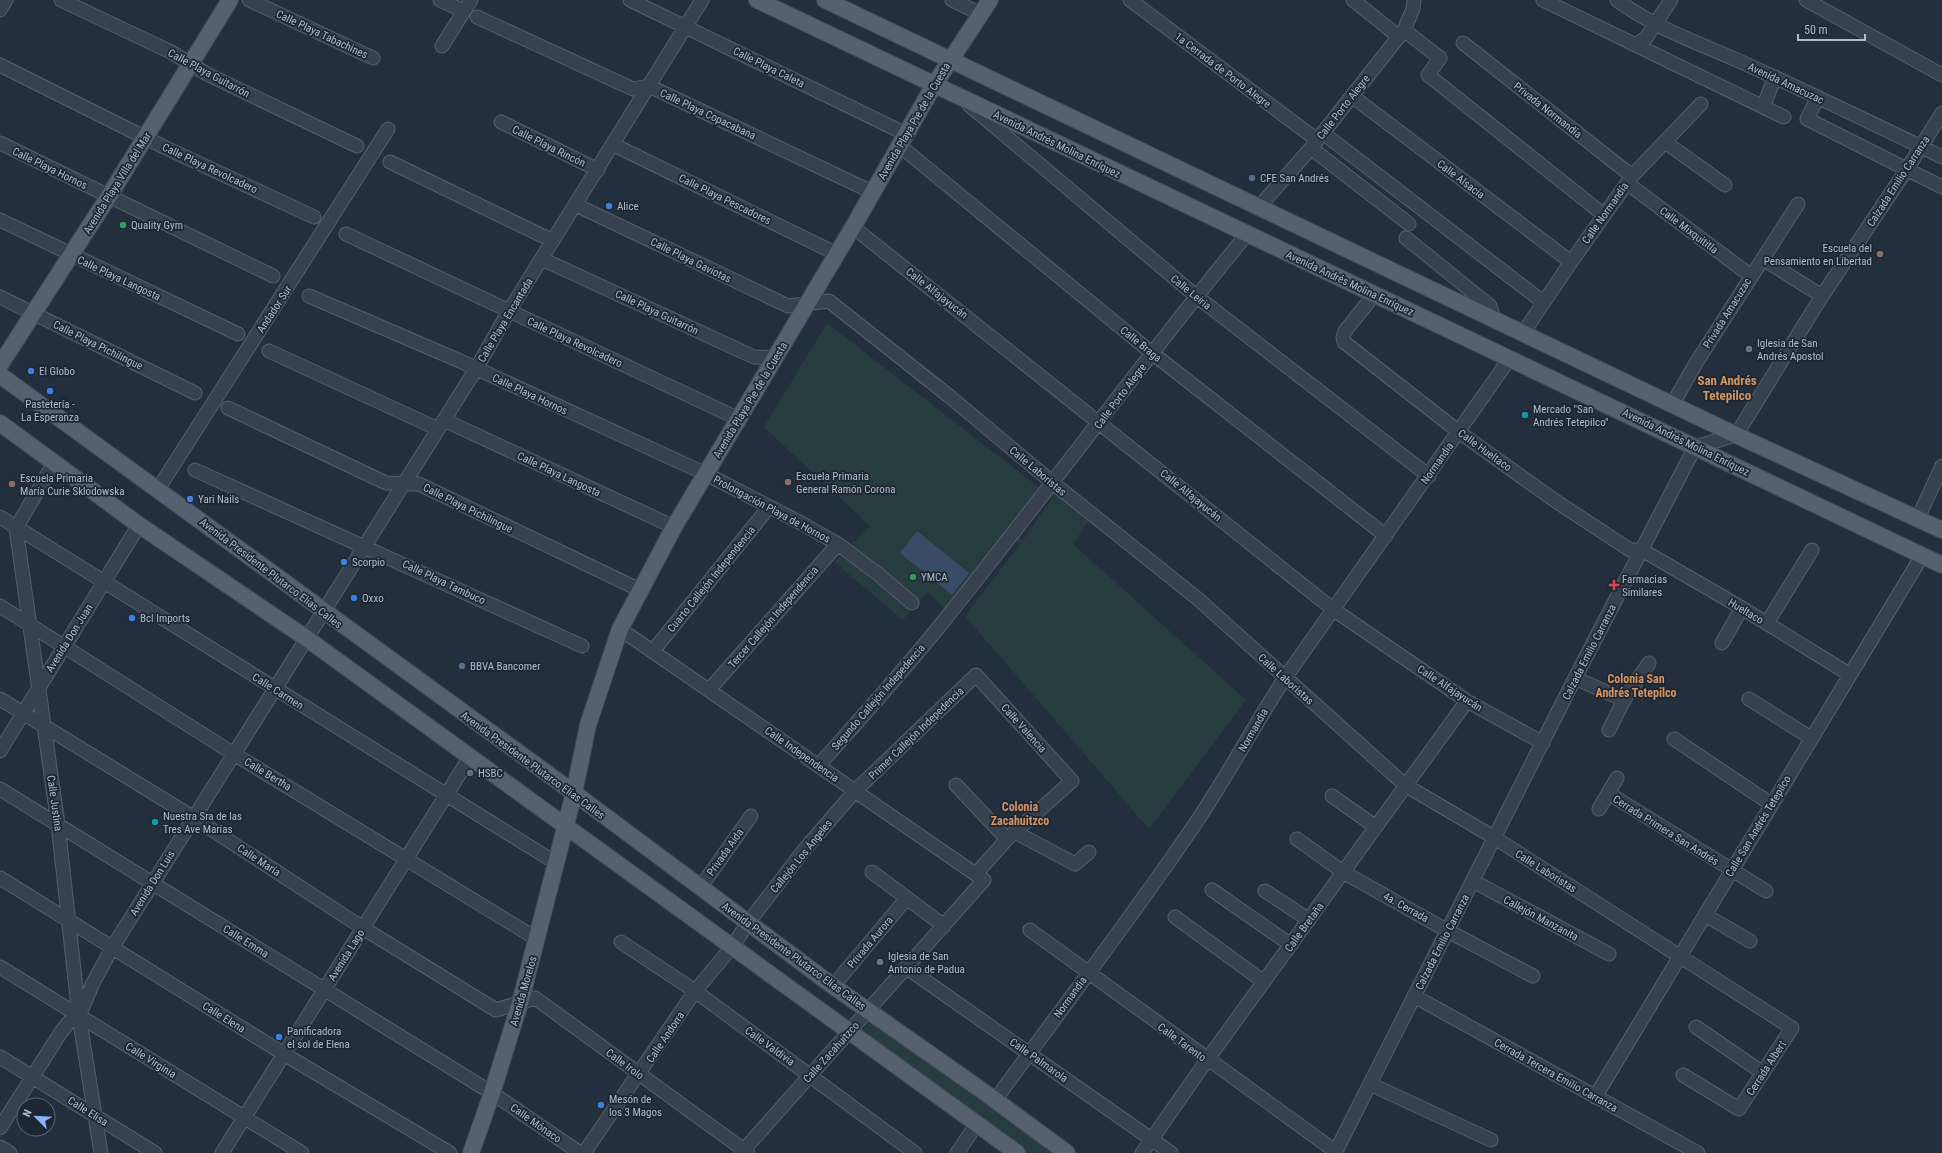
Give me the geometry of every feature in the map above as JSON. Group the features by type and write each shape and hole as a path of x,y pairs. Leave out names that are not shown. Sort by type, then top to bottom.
{"main road":[{"name":"Avenida Playa Villa del Mar","path":"0,365 109,196 230,0"},
{"name":"Avenida Andrés Molina Enríquez","path":"758,0 960,98 1510,358 1942,565"},
{"path":"825,0 1523,334 1736,435 1942,530"},
{"name":"Avenida Playa Pie de la Cuesta","path":"566,826 588,725 620,629 640,590 674,527 853,227 934,85 990,0"},
{"name":"Avenida Presidente Plutarco Elías Calles","path":"0,375 158,489 323,612 574,793 833,986 869,1010 1067,1153"},
{"path":"0,423 139,525 306,638 1017,1153"},
{"name":"Avenida Morelos","path":"471,1153 492,1093 520,1004 566,826"}],"street":[{"path":"0,10 6,0"},
{"name":"Calle Playa Guitarrón","path":"61,0 172,52 207,74 357,146"},
{"name":"Calle Playa Tabachines","path":"249,0 373,58"},
{"path":"440,0 457,8"},
{"path":"442,46 471,0"},
{"name":"Calle Playa Caleta","path":"630,0 686,26 903,140"},
{"name":"Calle Playa Encantada","path":"306,638 476,369 509,312 614,145 702,0"},
{"path":"952,0 981,14"},
{"name":"1a Cerrada de Porto Alegre","path":"1130,0 1317,140"},
{"path":"1353,0 1440,58 1428,75 1604,215"},
{"name":"Calle Porto Alegre","path":"1259,207 1317,140 1401,33 1413,9 1414,0"},
{"path":"1543,0 1784,117"},
{"name":"Avenida Amacuzac","path":"1617,0 1635,14 1656,25 1775,77 1942,157"},
{"path":"1635,45 1646,38 1656,25 1671,0"},
{"path":"1806,0 1942,75"},
{"name":"Calle Playa Copacabana","path":"477,17 633,89 649,86 872,192"},
{"name":"Privada Normandía","path":"1463,44 1630,179"},
{"name":"Calle Playa Revolcadero","path":"0,65 314,217"},
{"path":"1763,107 1775,77"},
{"name":"Calle Alsacia","path":"1352,96 1571,262"},
{"path":"1818,97 1807,119 1942,187"},
{"name":"Calle Leiria","path":"960,98 1196,296 1429,476"},
{"name":"Calle Normandía","path":"1523,334 1543,302 1630,179 1701,104"},
{"name":"Calzada Emilio Carranza","path":"1736,435 1822,296 1907,169 1942,112"},
{"name":"Calle Playa Rincón","path":"501,122 598,170"},
{"name":"Andador Sur","path":"158,489 388,129"},
{"name":"Calle Braga","path":"903,140 1152,354 1386,536"},
{"path":"1317,140 1409,224"},
{"path":"1317,140 1543,302"},
{"path":"1665,142 1725,185"},
{"name":"Calle Playa Hornos","path":"0,143 273,276"},
{"name":"Calle Playa Pescadores","path":"614,145 836,254"},
{"path":"390,162 553,241"},
{"name":"Calle Mixquititla","path":"1630,179 1751,276"},
{"name":"Privada Amacuzac","path":"1672,404 1751,276 1798,204"},
{"name":"Calle Playa Gaviotas","path":"576,205 788,306 807,304"},
{"name":"Calle Playa Langosta","path":"0,220 238,334"},
{"name":"Calle Alfajayucán","path":"853,227 1100,422 1334,610 1467,702 1543,742"},
{"name":"Calle Playa Revolcadero","path":"346,234 739,419"},
{"name":"Calle Porto Alegre","path":"937,630 1100,422 1196,296 1247,234"},
{"path":"1406,238 1490,306 1494,320"},
{"name":"Calle Playa Guitarrón","path":"542,259 754,357 775,358"},
{"path":"1763,259 1822,296"},
{"name":"Calle Hueltaco","path":"1374,295 1345,331 1343,337 1344,342 1459,432 1554,500 1630,550 1642,550"},
{"name":"Calle Playa Hornos","path":"309,296 476,369 706,474"},
{"name":"Calle Playa Pichilingue","path":"0,297 195,393"},
{"name":"Calle Laboristas","path":"807,304 829,301 949,396 1052,483 1198,599 1406,785 1495,838 1792,1028"},
{"name":"Calle Playa Langosta","path":"269,351 674,527"},
{"name":"Normandia","path":"995,1100 1191,830 1230,772 1264,710 1285,678 1429,476 1510,358"},
{"name":"Calle Playa Pichilingue","path":"228,408 386,484 418,484 640,590"},
{"path":"1695,447 1736,435"},
{"name":"Calzada Emilio Carranza","path":"1335,1152 1575,678 1695,447"},
{"path":"16,528 54,463"},
{"path":"1918,518 1942,466"},
{"name":"Calle Playa Tambuco","path":"195,470 582,646"},
{"name":"Prolongación Playa de Hornos","path":"706,474 769,507 802,522 838,544 878,574 912,603"},
{"name":"Cuarto Callejón Independencia","path":"653,651 769,507"},
{"name":"Calle Carmen","path":"0,518 556,863"},
{"name":"Avenida Don Juan","path":"0,751 139,525"},
{"name":"Calle Justina","path":"16,528 58,824 80,1016 101,1153"},
{"name":"Tercer Callejón Independencia","path":"709,690 838,544"},
{"name":"Hueltaco","path":"1642,550 1742,608 1849,674"},
{"path":"1767,623 1812,550"},
{"name":"Calle San Andrés Tetepilco","path":"1595,1097 1849,674 1922,556"},
{"name":"Calle Bertha","path":"0,606 234,754 407,858 537,939"},
{"path":"1722,643 1742,608"},
{"name":"Calle Independencia","path":"620,629 980,877"},
{"name":"Segundo Callejón Indepedencia","path":"819,765 937,630"},
{"name":"Avenida Don Luis","path":"80,1016 93,983 112,948 306,638"},
{"path":"1609,730 1624,700 1649,663"},
{"name":"Calle Valencia","path":"976,675 1072,781"},
{"name":"Primer Callejón Indepedencia","path":"855,791 976,675"},
{"path":"1575,678 1624,700"},
{"name":"Calle María","path":"0,699 194,818 363,928 496,1010 520,1004"},
{"path":"1749,699 1811,738"},
{"name":"Calle Bretaña","path":"1142,1153 1207,1060 1467,702"},
{"path":"1674,739 1771,804"},
{"name":"Avenida Lago","path":"222,1153 470,757"},
{"path":"1599,809 1617,778"},
{"name":"Calle Zacahuitzco","path":"744,1152 810,1075 944,926 1011,835 1072,781"},
{"path":"956,784 1011,835 1075,864 1089,852"},
{"name":"Calle Emma","path":"0,788 492,1093"},
{"name":"Callejón Los Ángeles","path":"748,923 804,850 855,791"},
{"name":"Cerrada Primera San Andrés","path":"1608,793 1731,871 1766,891"},
{"path":"1332,796 1376,827"},
{"name":"Privada Aida","path":"700,888 751,816"},
{"name":"4a. Cerrada","path":"1297,839 1343,872 1448,931 1533,976"},
{"path":"872,872 944,926"},
{"name":"Calle Elena","path":"0,878 284,1054 450,1153"},
{"name":"Callejón Manzanita","path":"1473,881 1609,954"},
{"path":"1212,890 1291,945"},
{"path":"1265,891 1309,920"},
{"name":"Privada Aurora","path":"833,986 907,898"},
{"path":"1705,915 1750,941"},
{"path":"1175,917 1264,982"},
{"name":"Calle Andorra","path":"584,1153 640,1074 695,992 732,947 748,923"},
{"name":"Calle Tarento","path":"1030,930 1335,1152"},
{"name":"Calle Valdivia","path":"621,942 695,992 915,1153"},
{"name":"Calle Virginia","path":"0,967 302,1153"},
{"name":"Calle Palmarola","path":"907,968 1171,1153"},
{"name":"Cerrada Tercera Emilio Carranza","path":"1414,996 1698,1153"},
{"name":"Calle Irolo","path":"520,1004 535,998 744,1152"},
{"path":"0,1128 31,1076 61,1032 69,1022 80,1016"},
{"path":"1696,1027 1763,1073"},
{"name":"Cerrada Albert","path":"1683,1075 1739,1108 1792,1028"},
{"name":"Calle Elisa","path":"0,1057 156,1153"},
{"path":"1370,1084 1491,1140"},
{"name":"Calle Mónaco","path":"492,1093 580,1153"},
{"path":"957,1153 977,1124"},
{"path":"0,1147 10,1153"}],"green space":[{"name":"YMCA","path":"827,323 1041,489 1010,531 1023,540 1055,494 1089,520 1073,544 1246,700 1149,829 965,616 1020,544 1008,535 948,611 927,592 903,620 834,562 870,526 764,427"},
{"path":"869,1021 880,1025 1057,1153 1027,1153 865,1034 864,1028"}],"water":[{"path":"917,531 969,573 952,595 900,553"}],"place":[{"name":"CFE San Andrés","path":"1252,178"},
{"name":"Alice","path":"609,206"},
{"name":"Quality Gym","path":"123,225"},
{"name":"Escuela del Pensamiento en Libertad","path":"1880,254"},
{"name":"Iglesia de San Andrés Apostol","path":"1749,349"},
{"name":"El Globo","path":"31,371"},
{"name":"Pastetería - La Esperanza","path":"50,391"},
{"name":"Mercado \"San Andrés Tetepilco\"","path":"1525,415"},
{"name":"Escuela Primaria General Ramón Corona","path":"788,482"},
{"name":"Escuela Primaria María Curie Sklodowska","path":"12,484"},
{"name":"Yari Nails","path":"190,499"},
{"name":"Scorpio","path":"344,562"},
{"name":"YMCA","path":"913,577"},
{"name":"Farmacias Similares","path":"1614,585"},
{"name":"Oxxo","path":"354,598"},
{"name":"Bcl Imports","path":"132,618"},
{"name":"BBVA Bancomer","path":"462,666"},
{"name":"HSBC","path":"470,773"},
{"name":"Nuestra Sra de las Tres Ave Marías","path":"155,822"},
{"name":"Iglesia de San Antonio de Padua","path":"880,962"},
{"name":"Panificadora el sol de Elena","path":"279,1037"},
{"name":"Mesón de los 3 Magos","path":"601,1105"}],"district":[{"name":"San Andrés Tetepilco","path":"1727,388"},
{"name":"Colonia San Andrés Tetepilco","path":"1636,686"},
{"name":"Colonia Zacahuitzco","path":"1020,814"}]}
